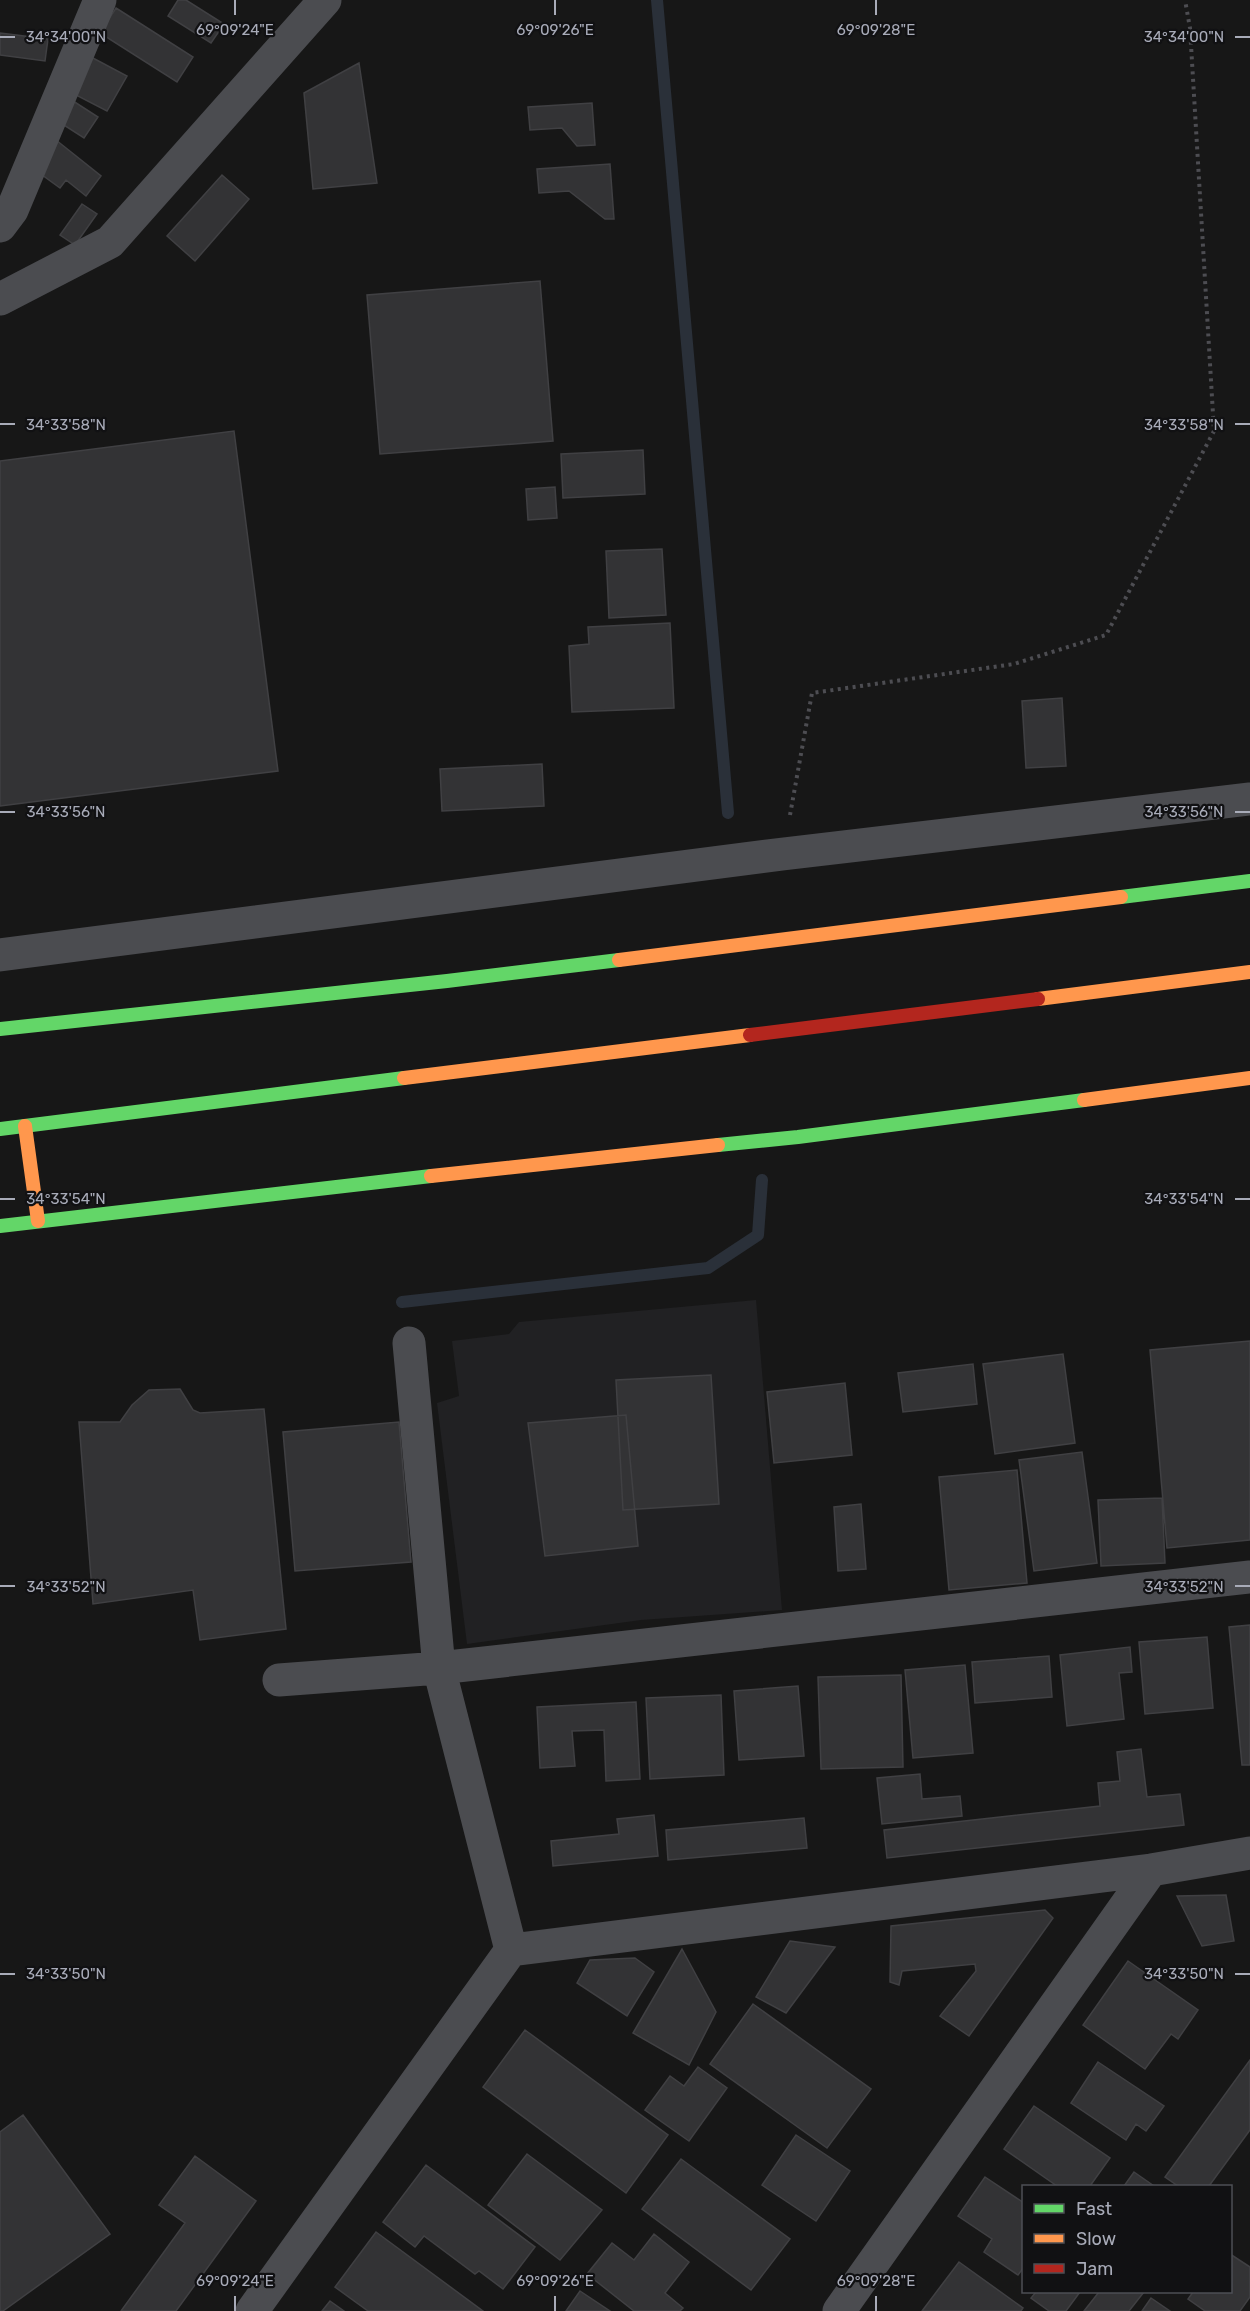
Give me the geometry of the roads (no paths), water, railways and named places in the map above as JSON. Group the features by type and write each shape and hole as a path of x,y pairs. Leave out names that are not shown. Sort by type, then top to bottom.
{"main road":[{"path":"0,1029 447,981 1250,881"},
{"path":"0,1129 1250,972"},
{"path":"0,1226 519,1166 798,1137 1250,1078"},
{"path":"25,1126 38,1221"}],"street":[{"path":"4,215 100,0"},
{"path":"0,299 110,242 325,0"},
{"path":"0,955 783,854 1250,799"},
{"path":"409,1343 439,1668 511,1950"},
{"path":"279,1680 439,1668 1250,1577"},
{"path":"252,2311 511,1950 1151,1870 1250,1853"},
{"path":"839,2311 1151,1870"}],"waterway":[{"path":"657,0 728,813"},
{"path":"402,1302 708,1268 758,1235 762,1180"}]}
